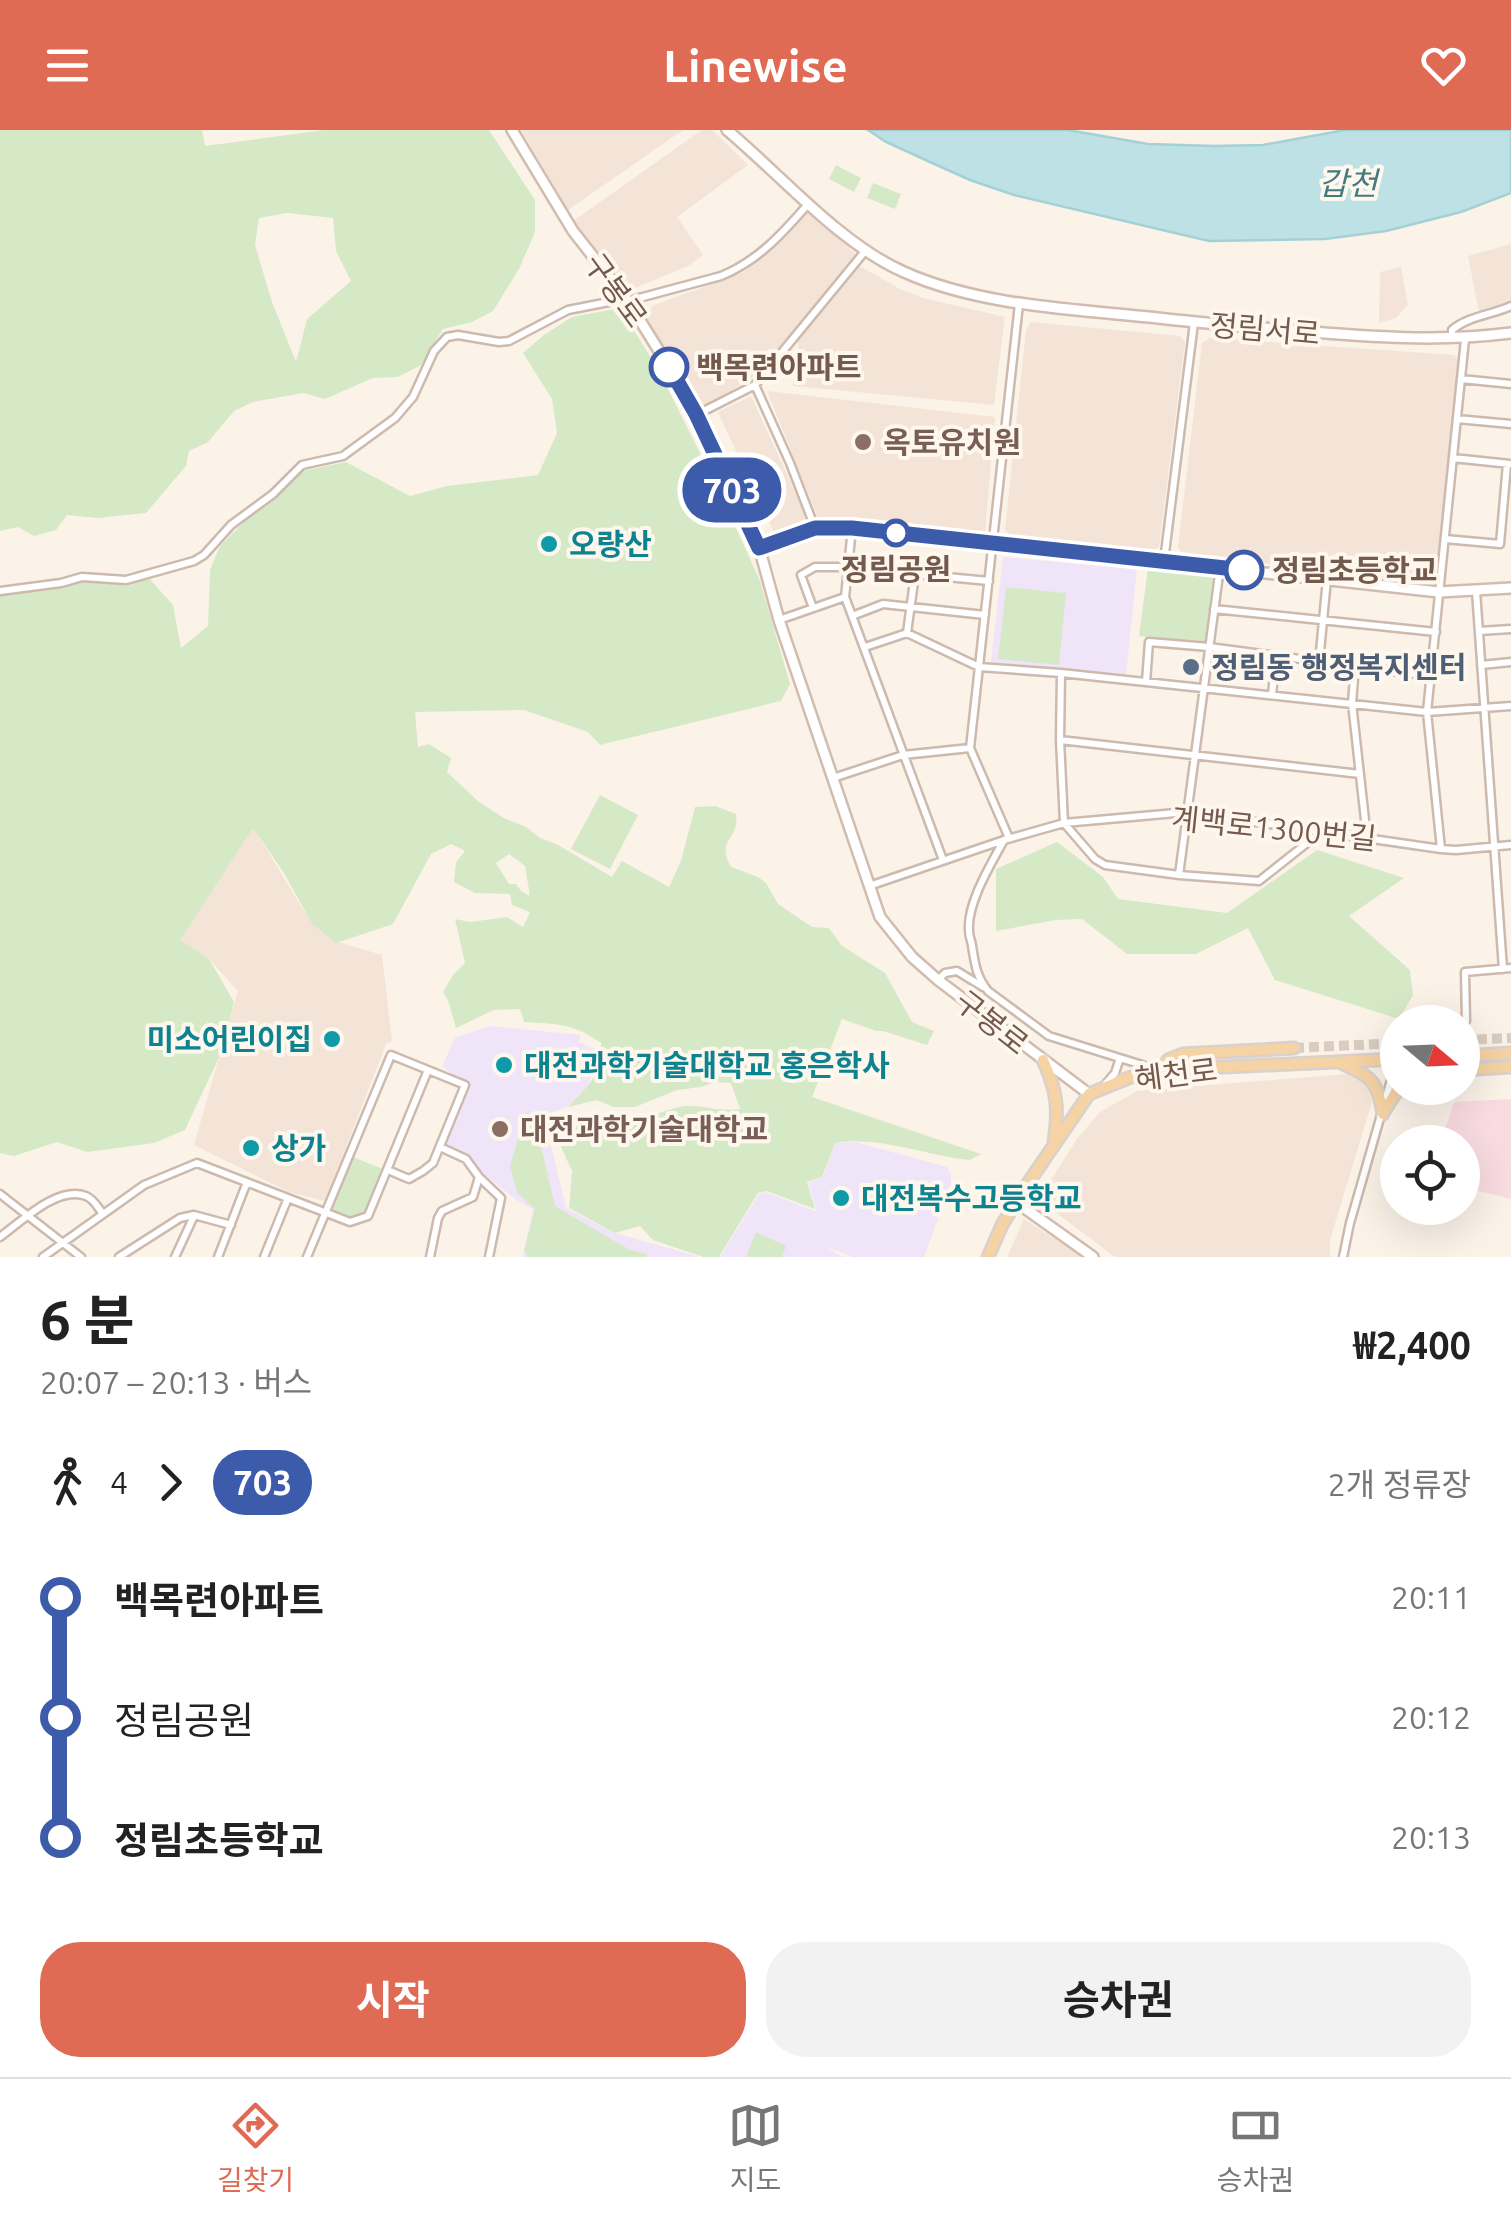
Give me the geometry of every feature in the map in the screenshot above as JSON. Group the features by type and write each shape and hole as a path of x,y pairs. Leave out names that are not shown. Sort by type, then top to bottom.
{"main road":[{"name":"구봉로","path":"512,130 573,231 626,300 696,414 759,548 779,620 880,917 895,938 938,980 1043,1060 1094,1092"},
{"name":"정림서로","path":"728,130 878,260 943,286 1019,304 1194,322 1388,338 1465,339 1511,333"},
{"path":"759,548 815,528 852,528 1440,592 1511,588"},
{"path":"1161,1070 1168,1060 1183,1054 1294,1048"},
{"path":"1480,1055 1511,1053"},
{"path":"1043,1060 1058,1102 1054,1144"},
{"name":"혜천로","path":"1094,1092 1161,1070 1380,1060"},
{"path":"1338,1062 1371,1080 1379,1091 1382,1114"},
{"path":"1480,1069 1511,1067"},
{"path":"988,1257 1016,1202 1094,1092"},
{"path":"1382,1114 1388,1105"},
{"path":"1016,1202 1093,1257"}],"street":[{"path":"0,591 82,577 126,580 194,561 302,465 342,456 395,418 413,397 434,351 448,337 509,341 568,310 721,276 768,248 809,203"},
{"path":"696,414 755,384 866,250"},
{"path":"988,991 974,965 968,932 977,896 1006,839 970,748 1019,304"},
{"path":"1452,339 1452,330 1461,322 1511,306"},
{"path":"1164,561 1194,322"},
{"path":"1441,849 1427,712 1465,339"},
{"path":"1461,379 1511,384"},
{"path":"755,384 815,528"},
{"path":"1457,419 1511,424"},
{"path":"1445,539 1500,544 1509,464 1453,458"},
{"path":"852,528 845,597 944,860"},
{"path":"813,608 802,575 815,567 847,567"},
{"path":"1179,875 1220,567"},
{"path":"907,632 914,574 989,582"},
{"path":"1320,662 1327,579"},
{"path":"1466,1005 1465,972 1507,969 1476,591"},
{"path":"779,620 845,597"},
{"path":"852,616 882,604 985,616"},
{"path":"1214,609 1436,632"},
{"path":"1479,631 1511,629"},
{"path":"865,647 907,632 980,667 1427,712 1511,706"},
{"path":"1146,682 1149,642 1430,676"},
{"path":"1272,695 1276,656"},
{"path":"1482,665 1511,662"},
{"path":"1355,666 1352,703 1367,838"},
{"path":"1060,673 1064,823 1094,859 1106,865 1179,875 1259,881 1322,832"},
{"path":"1060,740 1360,774"},
{"path":"833,778 903,755 970,748"},
{"name":"계백로1300번길","path":"868,887 1064,823 1187,812 1441,849 1511,845"},
{"path":"938,980 945,973 957,971 1049,1036 1161,1070"},
{"path":"307,1257 391,1054 465,1085 433,1162 409,1179 388,1170"},
{"path":"1094,1092 1116,1073 1120,1058"},
{"path":"42,1257 144,1185 197,1163 350,1222 368,1216 428,1070"},
{"path":"1343,1257 1384,1105"},
{"path":"440,1147 466,1159 478,1178 501,1198 489,1257"},
{"path":"430,1257 442,1211 474,1197 478,1178"},
{"path":"218,1257 247,1182"},
{"path":"0,1194 81,1257"},
{"path":"0,1236 58,1195 87,1196 102,1214"},
{"path":"264,1257 288,1198"},
{"path":"120,1257 180,1218 194,1215 230,1224"},
{"path":"175,1257 194,1215"}],"shaded area":[{"path":"521,130 683,130 568,210"},
{"path":"702,130 712,130 748,165 677,217 703,255 690,265 633,289 624,287 573,221"},
{"name":"백목련아파트","path":"808,212 857,255 762,372 704,407 647,321 652,306 744,272"},
{"path":"1511,244 1511,302 1479,312 1468,256"},
{"path":"858,265 923,298 1005,317 994,405 793,386 799,338"},
{"path":"1401,267 1408,305 1396,318 1379,323 1380,272"},
{"path":"1031,322 1180,336 1185,342 1159,547 1153,552 1010,536 1005,530 1026,330"},
{"path":"1210,338 1454,355 1461,363 1435,575 1425,583 1182,553 1178,547 1202,343"},
{"path":"767,391 995,417 985,532 818,518"},
{"path":"751,396 807,518 774,533 718,412"},
{"path":"1003,557 1137,569 1126,675 991,662"},
{"path":"253,827 312,924 332,940 382,955 392,1041 386,1044 325,1201 289,1192 194,1145 238,991 209,959 179,941"},
{"name":"대전과학기술대학교","path":"490,1026 581,1035 579,1042 601,1052 588,1085 568,1107 544,1115 566,1208 615,1233 700,1257 523,1257 533,1209 446,1144 468,1087 442,1066 455,1038"},
{"path":"1347,1074 1361,1081 1372,1102 1330,1240 1330,1257 1115,1257 1054,1211 1047,1186 1077,1139 1100,1112 1137,1091"},
{"path":"1511,1099 1511,1199 1480,1191 1480,1125 1447,1125 1453,1105 1480,1105 1480,1101"},
{"path":"855,1142 947,1167 951,1184 934,1215 938,1219 924,1257 853,1257 824,1246 843,1257 720,1257 759,1194 766,1192 817,1212 808,1183 823,1177 835,1143"},
{"path":"1024,1219 1082,1256 1083,1257 1007,1257"}],"green space":[{"path":"0,130 202,130 205,146 324,130 489,130 535,200 535,232 519,269 493,311 472,322 443,329 421,365 398,377 373,378 325,399 303,393 253,402 234,411 208,442 189,451 186,466 146,513 98,518 67,515 56,530 34,536 18,527 0,531","holes":["287,213 333,218 336,251 351,281 307,319 296,362 255,245 259,218"]},
{"path":"836,165 861,178 854,192 829,179"},
{"path":"873,183 901,194 895,209 867,198"},
{"path":"620,308 658,369 760,581 790,684 781,701 600,745 588,732 524,710 415,712 418,747 429,744 451,758 447,772 479,802 612,877 622,861 669,887 681,861 695,807 715,806 736,814 735,830 726,850 731,867 758,877 778,904 812,927 829,928 842,946 885,973 912,1022 934,1031 927,1045 842,1019 812,1097 981,1154 970,1160 885,1144 835,1143 822,1177 807,1182 815,1209 767,1191 758,1193 719,1257 703,1257 653,1240 640,1226 615,1233 569,1208 572,1171 556,1136 592,1122 681,1107 740,1109 731,1083 677,1090 635,1107 613,1107 597,1100 568,1107 597,1071 601,1043 573,1028 524,1022 520,1009 494,1010 456,1028 443,992 465,963 455,919 470,922 507,917 523,927 530,912 512,905 510,894 475,893 454,882 456,862 465,851 451,844 431,854 393,924 336,943 312,924 253,828 180,940 209,959 234,1002 222,1051 185,1130 154,1143 87,1152 57,1142 14,1156 0,1153 0,593 44,591 77,580 147,576 173,605 181,648 208,626 210,570 220,546 293,473 346,462 410,496 447,486 538,475 557,433 552,399 523,353 572,317","holes":["509,854 525,866 530,896 516,884 509,884 496,863"]},
{"path":"1148,568 1213,576 1205,644 1139,636"},
{"path":"1006,587 1066,593 1059,665 998,659"},
{"path":"600,795 638,815 610,869 571,849"},
{"path":"1057,842 1103,877 1118,899 1227,913 1317,850 1404,878 1349,916 1410,970 1413,995 1407,1005 1380,1005 1380,1013 1275,980 1248,928 1196,954 1127,954 1082,919 996,931 996,869"},
{"path":"526,1112 534,1116 555,1206 630,1250 647,1254 646,1257 528,1257 524,1250 535,1209 517,1193 510,1166"},
{"path":"353,1157 385,1170 364,1215 351,1220 329,1212"},
{"path":"756,1232 786,1246 782,1257 746,1257"}],"water":[{"name":"갑천","path":"868,130 1068,130 1148,144 1215,146 1263,145 1345,130 1511,130 1511,193 1461,212 1386,231 1325,239 1209,241 1014,195 970,180"}],"tunnel":[{"path":"1480,1039 1511,1038"},
{"path":"1294,1048 1380,1044"}],"bus line":[{"name":"703","path":"669,367 696,414 759,548 815,528 852,528 1244,570"}],"place":[{"name":"백목련아파트","path":"669,367"},
{"name":"옥토유치원","path":"863,442"},
{"name":"정림공원","path":"896,533"},
{"name":"오량산","path":"549,544"},
{"name":"정림초등학교","path":"1244,570"},
{"name":"정림동 행정복지센터","path":"1191,667"},
{"name":"미소어린이집","path":"332,1039"},
{"name":"대전과학기술대학교 홍은학사","path":"504,1065"},
{"name":"대전과학기술대학교","path":"500,1129"},
{"name":"상가","path":"251,1148"},
{"name":"대전복수고등학교","path":"841,1198"}]}
